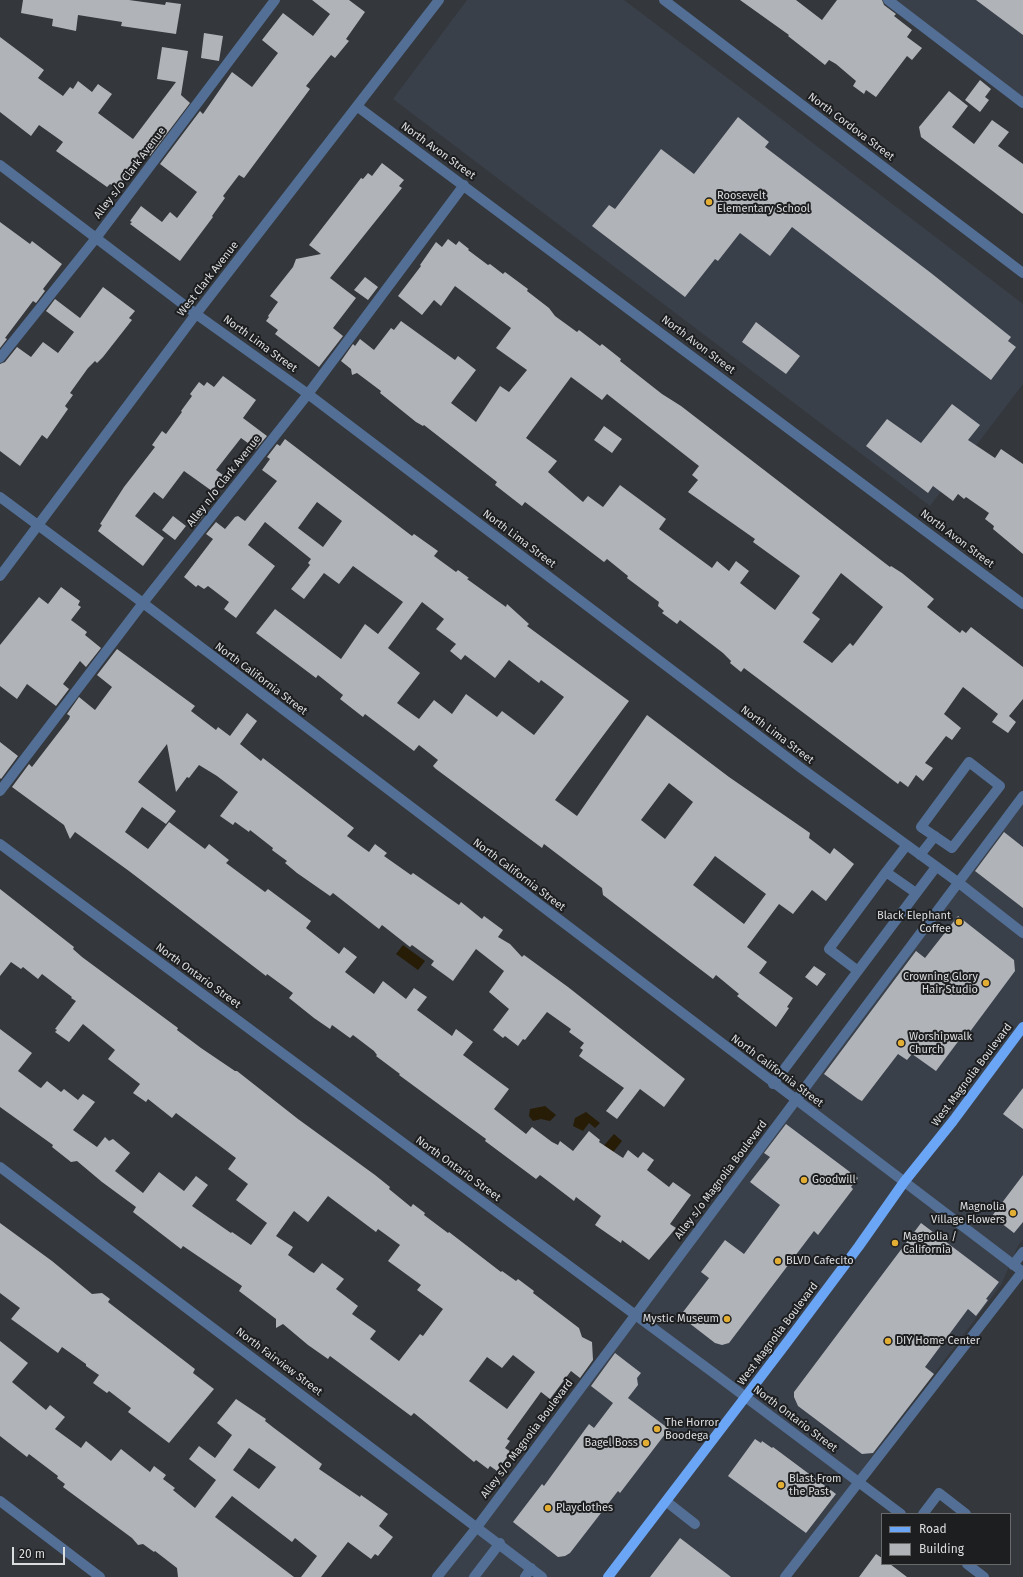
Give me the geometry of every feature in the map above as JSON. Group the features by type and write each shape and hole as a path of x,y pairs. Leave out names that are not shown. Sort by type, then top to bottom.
{"main road":[{"name":"West Magnolia Boulevard","path":"608,1577 746,1397 859,1246 904,1182 953,1121 1023,1027"}],"street":[{"name":"Alley s/o Clark Avenue","path":"0,358 96,238 275,0"},
{"name":"West Clark Avenue","path":"0,576 196,314 358,107 439,0"},
{"name":"North Cordova Street","path":"664,0 1023,273"},
{"path":"888,0 1023,104"},
{"name":"North Avon Street","path":"358,107 1023,604"},
{"name":"North Lima Street","path":"0,165 196,314 308,394 801,768 906,846 959,883 1023,933"},
{"name":"Alley n/o Clark Avenue","path":"0,791 143,603 308,394 464,185"},
{"name":"North California Street","path":"0,498 143,603 773,1084 1023,1272"},
{"path":"969,762 1000,786 952,848 934,836 921,827 969,762"},
{"name":"Alley s/o Magnolia Boulevard","path":"438,1577 477,1527 1023,796"},
{"path":"920,855 934,836"},
{"name":"North Ontario Street","path":"0,844 635,1314 900,1513"},
{"path":"858,971 829,949 906,846"},
{"path":"773,1084 936,867"},
{"path":"886,872 916,893"},
{"name":"North Fairview Street","path":"0,1167 542,1577"},
{"path":"1013,1265 1023,1252"},
{"path":"785,1577 1023,1272"},
{"path":"924,1513 939,1493 965,1513"},
{"path":"0,1501 100,1577"},
{"path":"666,1502 695,1524"},
{"path":"474,1577 500,1544"},
{"path":"967,1565 984,1577"},
{"path":"525,1577 532,1568"}],"shaded area":[{"name":"Roosevelt Elementary School","path":"467,0 624,0 1023,304 1023,384 930,506 393,99"},
{"path":"894,0 1023,0 1023,101"},
{"path":"1023,796 1023,1239 1018,1246 1001,1285 781,1577 439,1577"},
{"path":"403,945 425,961 418,970 396,954"},
{"path":"545,1106 556,1115 550,1121 541,1119 533,1121 529,1116 530,1109"},
{"path":"586,1112 600,1123 595,1128 589,1123 583,1131 573,1126 575,1118"},
{"path":"614,1134 622,1141 610,1156 601,1149"}],"building":[{"path":"23,0 129,0 165,5 166,2 181,4 176,34 121,26 122,22 78,15 76,31 52,26 53,19 21,13"},
{"path":"312,0 349,0 365,12 346,39 349,41 335,58 331,55 306,86 310,89 244,178 239,175 223,196 225,198 212,216 213,217 180,261 130,224 132,222 130,221 141,206 162,222 170,212 177,218 197,192 160,164 200,111 203,114 232,72 252,87 278,53 262,40 283,13 313,36 330,14"},
{"path":"740,0 796,0 822,20 837,0 882,0 884,5 896,14 894,16 912,30 907,37 922,48 912,60 907,56 876,97 866,90 864,94 853,86 856,81 836,64 829,60 825,65 788,36 789,35"},
{"path":"976,0 1023,0 1023,35"},
{"path":"204,33 223,36 219,61 201,58"},
{"path":"0,37 44,70 38,78 63,96 70,87 73,89 78,81 92,92 98,84 112,94 98,113 133,139 176,82 157,79 162,47 188,51 181,95 190,103 150,156 144,152 117,189 110,184 107,187 56,151 63,142 39,125 31,136 0,112"},
{"path":"980,80 991,89 985,97 989,100 980,112 965,100"},
{"path":"949,91 968,106 952,127 974,144 992,120 1009,132 998,146 1023,164 1023,214 921,137 919,127"},
{"path":"738,117 769,142 765,147 931,273 1011,337 1008,341 1016,347 991,380 792,227 770,256 740,233 718,261 715,259 685,297 592,226 609,205 615,209 661,149 694,174"},
{"path":"382,163 404,180 399,186 402,188 330,278 356,298 333,328 343,336 319,367 275,334 278,330 266,321 278,302 270,296 293,267 296,259 321,254 309,245 361,178 363,179 368,173 372,176"},
{"path":"0,222 30,244 32,241 62,264 43,289 45,291 36,303 33,301 5,338 7,339 0,348"},
{"path":"448,239 456,245 459,241 488,265 490,264 503,274 505,272 528,289 527,291 549,308 555,316 577,332 579,330 600,346 602,344 621,359 620,361 662,394 681,406 890,567 891,566 902,573 934,599 927,607 960,633 962,630 966,633 971,627 1023,667 1023,699 1009,716 1016,722 1008,733 992,722 998,714 963,687 944,714 961,728 952,740 946,736 925,763 933,768 923,781 916,775 908,787 900,781 898,784 744,668 741,672 730,663 731,661 723,653 680,620 677,624 662,613 664,611 658,606 659,602 627,578 628,576 607,559 604,562 525,502 522,506 495,485 497,482 424,425 423,426 416,422 380,393 381,391 357,373 352,375 351,369 341,361 353,344 355,346 360,339 374,350 391,328 394,330 401,321 455,360 458,356 476,370 451,403 476,422 500,386 509,392 527,370 496,348 511,328 455,286 441,306 434,300 422,315 398,296 421,266 420,265 436,242 442,247","holes":["571,377 602,400 607,394 699,466 692,475 698,480 688,492 755,539 753,542 800,576 775,610 740,583 749,571 736,561 729,571 717,561 712,568 659,529 666,519 620,485 603,507 588,496 583,502 548,472 557,461 526,438","841,573 883,607 853,646 850,643 832,663 803,642 820,619 812,613"]},
{"path":"365,277 378,287 368,300 354,290"},
{"path":"103,287 135,311 129,318 132,320 103,357 97,363 95,361 88,368 70,393 73,395 65,406 68,409 47,439 42,435 20,466 0,451 0,364 5,362 17,347 31,357 43,342 58,353 74,332 46,311 55,299 80,318"},
{"path":"756,322 800,356 786,374 742,342"},
{"path":"223,376 256,400 243,418 267,436 256,449 241,438 216,470 223,475 212,491 184,471 163,499 154,492 135,516 164,538 143,566 98,531 102,525 100,524 124,487 155,447 152,445 162,431 166,434 182,412 181,411 192,396 190,394 199,382 204,386 207,382 214,387"},
{"path":"952,404 980,425 968,440 995,458 1001,449 1023,464 1023,554 993,529 994,526 985,519 989,513 966,497 964,499 958,494 953,501 933,486 928,493 866,446 887,419 921,443"},
{"path":"604,426 622,439 612,453 594,440"},
{"path":"285,439 412,536 414,534 438,551 434,556 456,572 458,570 469,578 467,579 506,607 507,604 529,624 527,626 629,701 555,800 577,816 647,715 729,777 810,833 809,838 830,854 834,848 854,864 826,901 812,890 793,914 779,904 747,947 767,962 759,973 793,998 787,1007 789,1008 776,1027 737,996 739,994 716,975 713,979 603,895 602,888 544,844 542,848 436,769 433,766 438,760 419,745 414,751 365,714 363,717 340,699 343,695 318,675 316,678 256,633 275,609 341,659 365,624 378,634 403,602 353,566 339,584 324,573 304,599 291,589 310,565 308,563 311,559 265,522 248,545 275,566 236,618 224,609 229,602 208,586 204,589 198,585 196,587 184,577 213,539 206,534 216,522 225,529 235,517 238,516 245,521 277,481 262,470 270,459 267,457 277,444 280,446","holes":["317,502 342,521 323,547 298,528","422,602 444,619 436,629 456,644 450,651 461,660 465,655 495,678 509,660 539,683 541,680 564,697 534,735 502,711 497,717 466,694 452,714 434,700 419,719 397,703 420,673 388,648","669,783 693,802 665,839 641,820","715,856 766,894 744,924 693,885"]},
{"path":"200,510 205,514 195,526 190,522"},
{"path":"173,516 186,526 175,540 162,530"},
{"path":"61,587 80,601 78,605 81,607 71,620 87,632 85,635 101,648 86,667 80,661 63,684 69,689 56,706 27,684 17,699 0,686 0,645 39,597 48,604"},
{"path":"117,649 195,706 191,711 216,730 218,727 230,736 247,713 257,721 240,744 261,761 263,758 354,828 347,836 369,852 375,844 387,853 384,856 411,875 413,873 459,905 461,902 482,919 484,916 503,930 498,937 510,944 522,957 524,955 568,987 685,1079 664,1107 640,1089 617,1119 606,1111 624,1088 579,1056 583,1050 580,1048 584,1043 569,1032 571,1029 547,1012 525,1040 523,1039 518,1046 505,1036 503,1038 493,1030 509,1009 489,992 504,971 476,949 453,981 431,965 434,961 412,945 410,947 382,925 379,929 333,893 330,896 297,873 285,863 287,861 272,850 273,848 250,830 249,832 235,822 233,825 220,816 238,792 217,776 199,765 189,778 187,777 176,792 167,744 138,782 176,811 166,824 142,807 125,832 148,849 169,822 205,849 209,844 229,860 226,863 265,892 268,889 311,921 306,928 339,954 344,947 357,957 345,972 374,994 383,981 406,999 414,988 427,997 417,1010 452,1036 456,1029 473,1042 463,1055 509,1089 494,1109 526,1134 532,1127 552,1142 558,1145 560,1141 573,1151 589,1131 600,1140 599,1142 623,1158 628,1150 638,1158 643,1152 654,1160 647,1170 669,1187 673,1182 691,1195 670,1224 676,1228 649,1260 622,1240 621,1243 595,1225 601,1216 576,1197 574,1201 540,1175 536,1179 485,1141 486,1139 399,1075 400,1074 376,1056 377,1055 374,1051 353,1035 350,1038 332,1025 330,1029 314,1018 289,998 293,993 267,974 266,976 129,871 75,832 70,839 64,825 12,787 29,764 32,767 69,719 70,716 67,714 79,697 95,710 112,687 97,675"},
{"path":"0,742 18,756 1,779 0,778"},
{"path":"1004,832 1023,847 1023,908 975,871"},
{"path":"0,889 74,947 73,949 82,957 178,1028 177,1030 201,1048 237,1071 298,1119 375,1175 411,1207 413,1204 425,1213 424,1215 448,1233 449,1232 501,1272 502,1271 516,1281 518,1279 534,1291 533,1293 579,1328 582,1337 592,1342 593,1360 580,1378 571,1371 550,1399 541,1392 507,1439 510,1441 505,1448 511,1452 497,1471 490,1466 488,1469 476,1460 474,1462 414,1413 411,1416 330,1356 328,1359 308,1345 283,1324 276,1328 276,1319 239,1291 242,1286 183,1246 181,1249 133,1212 136,1207 77,1161 71,1162 52,1147 53,1145 0,1107 0,1029 32,1053 18,1071 41,1088 47,1081 61,1092 64,1089 78,1100 83,1094 95,1102 73,1130 97,1147 105,1137 109,1141 113,1139 130,1153 115,1171 143,1193 159,1172 184,1191 196,1176 208,1185 192,1206 231,1233 232,1232 251,1245 267,1223 236,1200 248,1184 228,1169 236,1158 176,1113 172,1118 148,1099 146,1102 133,1093 140,1084 108,1059 115,1050 83,1024 69,1042 55,1032 57,1030 55,1029 76,1001 71,998 72,997 42,974 38,979 23,967 21,969 11,962 0,976","holes":["328,1196 376,1232 378,1229 400,1245 388,1261 421,1285 417,1290 443,1309 423,1336 420,1334 399,1361 370,1339 376,1331 352,1314 358,1306 336,1289 344,1279 322,1263 314,1273 310,1271 288,1255 293,1247 276,1236 294,1211 308,1222","513,1355 535,1372 507,1409 469,1381 487,1357 502,1368"]},
{"path":"958,916 1014,960 1015,971 969,1033 966,1031 936,1071 912,1054 907,1060 898,1054 862,1101 858,1099 824,1074 916,951 925,958"},
{"path":"814,966 826,974 817,986 805,977"},
{"path":"1023,1088 1023,1129 1003,1114"},
{"path":"786,1124 858,1178 851,1187 853,1189 818,1235 814,1231 729,1343 722,1345 715,1343 680,1316 709,1278 701,1272 725,1240 744,1254 780,1205 750,1182 770,1157 764,1153"},
{"path":"1023,1175 1023,1222 1014,1233 992,1216"},
{"path":"0,1223 52,1261 92,1294 102,1293 110,1299 108,1302 195,1369 193,1373 214,1389 169,1443 128,1412 131,1408 109,1391 107,1393 93,1383 99,1375 86,1366 86,1364 62,1347 58,1353 11,1319 20,1308 0,1293"},
{"name":"DIY Home Center","path":"921,1223 999,1282 986,1299 988,1300 976,1316 968,1309 925,1367 934,1374 873,1453 862,1454 798,1406 794,1397 794,1392"},
{"path":"0,1341 28,1363 12,1382 46,1410 50,1405 65,1417 55,1429 81,1448 86,1441 111,1461 121,1449 150,1472 154,1466 166,1475 163,1479 175,1488 173,1490 195,1508 216,1480 189,1459 199,1446 215,1458 232,1435 217,1423 236,1399 266,1419 265,1421 322,1464 319,1469 388,1514 379,1526 393,1537 378,1556 375,1554 371,1559 348,1542 321,1577 301,1577 317,1556 295,1538 292,1542 232,1496 215,1517 294,1577 178,1577 177,1568 155,1551 154,1552 143,1544 138,1545 132,1538 63,1487 65,1484 57,1478 58,1476 29,1454 27,1457 0,1436","holes":["249,1448 276,1467 259,1489 233,1470"]},
{"path":"615,1353 641,1373 637,1378 638,1385 628,1398 669,1429 620,1493 618,1491 570,1553 565,1556 558,1557 513,1522 542,1484 544,1486 589,1424 594,1428 613,1403 591,1386"},
{"name":"Blast From the Past","path":"755,1439 761,1443 762,1441 772,1448 773,1447 836,1494 806,1533 728,1476"},
{"path":"680,1538 731,1577 650,1577"},
{"path":"876,1554 881,1557 881,1565 891,1565 907,1577 859,1577"}],"place":[{"name":"Roosevelt Elementary School","path":"709,202"},
{"name":"Black Elephant Coffee","path":"959,922"},
{"name":"Crowning Glory Hair Studio","path":"986,983"},
{"name":"Worshipwalk Church","path":"901,1043"},
{"name":"Goodwill","path":"804,1180"},
{"name":"Magnolia Village Flowers","path":"1013,1213"},
{"name":"Magnolia / California","path":"895,1243"},
{"name":"BLVD Cafecito","path":"778,1261"},
{"name":"Mystic Museum","path":"727,1319"},
{"name":"DIY Home Center","path":"888,1341"},
{"name":"The Horror Boodega","path":"657,1429"},
{"name":"Bagel Boss","path":"646,1443"},
{"name":"Blast From the Past","path":"781,1485"},
{"name":"Playclothes","path":"548,1508"}]}
